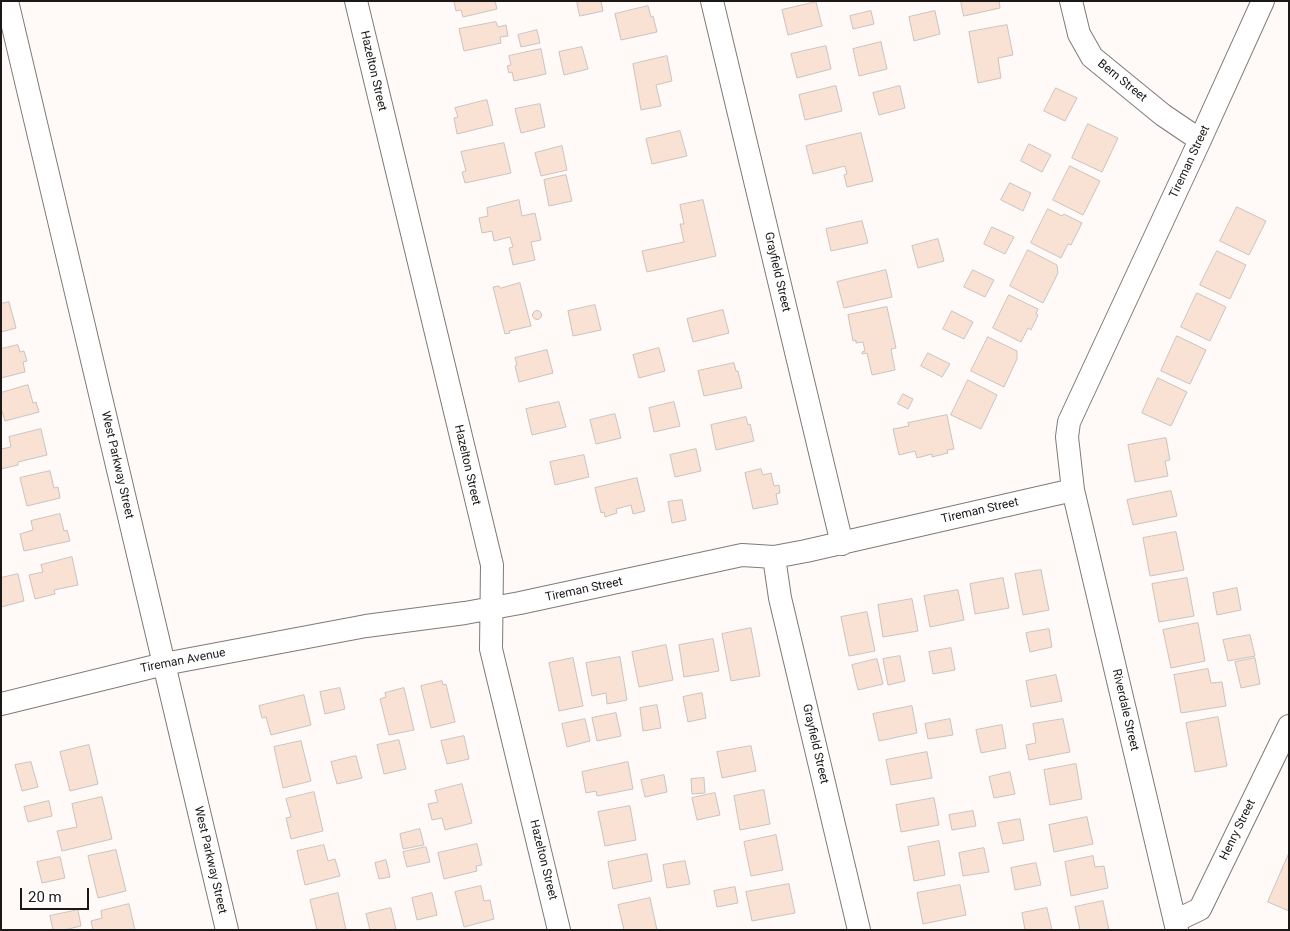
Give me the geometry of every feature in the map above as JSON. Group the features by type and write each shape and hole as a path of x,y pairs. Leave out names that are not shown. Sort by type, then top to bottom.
{"street":[{"name":"West Parkway Street","path":"6,1 227,930"},
{"name":"Hazelton Street","path":"356,1 492,565 491,649 559,930"},
{"name":"Grayfield Street","path":"712,1 842,544"},
{"name":"Bern Street","path":"1071,1 1079,34 1092,57 1163,115 1200,140"},
{"name":"Tireman Street","path":"366,626 492,608 742,556 774,558 1073,490 1067,437 1069,422 1263,1"},
{"name":"Riverdale Street","path":"1073,490 1176,925"},
{"name":"Grayfield Street","path":"774,558 780,598 859,930"},
{"name":"Tireman Avenue","path":"1,704 164,664 366,626"},
{"name":"Henry Street","path":"1176,925 1200,909 1289,726"}],"building":[{"path":"495,1 497,9 463,17 461,10 456,11 454,2"},
{"path":"577,1 601,1 603,11 580,16"},
{"path":"961,1 999,1 1000,8 964,16"},
{"path":"816,2 822,26 788,35 782,10"},
{"path":"648,6 657,32 621,40 615,14"},
{"path":"871,11 874,24 853,29 850,16"},
{"path":"935,11 940,34 914,41 909,17"},
{"path":"496,22 498,27 506,25 508,36 500,37 501,43 464,51 459,29"},
{"path":"1007,25 1013,55 998,58 1001,78 978,83 969,32"},
{"path":"537,30 540,43 521,47 518,35"},
{"path":"881,42 887,69 859,76 853,49"},
{"path":"826,46 831,69 797,78 791,54"},
{"path":"582,47 588,69 564,75 559,52"},
{"path":"541,49 546,74 514,81 512,72 509,73 507,66 511,65 509,56"},
{"path":"667,56 672,81 656,85 661,106 641,110 633,64"},
{"path":"836,86 842,111 805,120 799,95"},
{"path":"900,86 905,108 879,115 873,93"},
{"path":"1056,88 1077,98 1065,121 1044,111"},
{"path":"487,100 493,125 457,134 454,118 458,117 455,108"},
{"path":"540,104 545,127 521,133 515,109"},
{"path":"1088,124 1118,138 1102,172 1072,158"},
{"path":"680,131 687,156 652,164 646,139"},
{"path":"861,133 873,181 847,187 844,175 847,174 845,166 813,174 806,146"},
{"path":"504,143 511,173 465,183 462,172 466,171 461,152"},
{"path":"1029,144 1051,155 1042,172 1021,161"},
{"path":"562,146 567,170 541,176 535,153"},
{"path":"1070,166 1100,181 1083,215 1053,200"},
{"path":"566,175 572,201 549,206 544,180"},
{"path":"1010,183 1031,193 1023,211 1001,200"},
{"path":"519,200 522,216 535,213 541,240 531,242 535,260 513,265 509,248 513,247 510,237 494,241 492,231 482,233 479,218 488,216 487,208"},
{"path":"703,200 716,256 647,272 642,251 684,242 680,224 684,224 680,205"},
{"path":"1237,207 1266,221 1249,255 1220,241"},
{"path":"1048,209 1082,223 1071,245 1068,244 1061,258 1031,243"},
{"path":"862,221 868,243 831,251 826,229"},
{"path":"992,227 1014,237 1005,254 984,244"},
{"path":"938,239 944,261 918,268 912,246"},
{"path":"1028,250 1057,265 1058,273 1043,303 1010,286"},
{"path":"1217,251 1246,265 1230,299 1200,285"},
{"path":"886,270 892,297 844,308 837,282"},
{"path":"973,270 994,280 985,297 964,287"},
{"path":"520,283 531,326 509,331 510,333 505,334 493,287 499,286 500,288"},
{"path":"1197,293 1226,307 1210,341 1181,327"},
{"path":"1009,295 1038,309 1036,314 1038,315 1031,330 1028,328 1021,342 993,328"},
{"path":"9,302 16,328 1,332 1,304"},
{"path":"595,305 601,330 573,336 568,311"},
{"path":"887,307 896,348 891,349 895,370 872,375 867,353 862,354 865,351 863,342 856,343 856,340 853,341 848,315"},
{"path":"537,310 542,315 537,320 532,315"},
{"path":"723,310 729,333 693,342 687,319"},
{"path":"952,311 973,322 964,339 943,329"},
{"path":"1177,336 1206,350 1190,384 1161,371"},
{"path":"988,337 1017,351 1017,359 1004,387 971,371"},
{"path":"18,345 20,352 24,351 27,361 23,362 25,372 1,378 1,349"},
{"path":"659,348 665,371 639,378 633,355"},
{"path":"547,350 553,373 519,382 515,358"},
{"path":"928,353 950,364 942,377 921,366"},
{"path":"734,363 742,388 704,396 698,371"},
{"path":"1158,378 1187,392 1171,426 1142,413"},
{"path":"968,380 997,395 981,429 951,415"},
{"path":"28,385 33,403 36,402 39,412 5,421 1,408 1,393"},
{"path":"903,394 913,399 908,409 898,404"},
{"path":"559,402 566,427 532,435 526,409"},
{"path":"674,402 680,426 654,432 649,408"},
{"path":"615,414 621,438 596,444 590,420"},
{"path":"947,415 954,449 947,450 948,453 932,457 932,454 917,458 915,451 899,455 893,429 909,426 908,423"},
{"path":"746,417 748,425 750,424 754,441 716,450 711,425"},
{"path":"41,429 47,455 18,462 18,465 1,469 1,449 11,447 9,437"},
{"path":"1166,438 1170,460 1165,461 1168,476 1135,482 1128,445"},
{"path":"696,449 701,471 675,477 670,455"},
{"path":"584,455 589,477 555,485 550,462"},
{"path":"761,469 763,475 771,473 774,486 779,485 780,493 776,494 778,504 753,509 745,473"},
{"path":"50,471 54,488 58,487 60,498 27,506 20,478"},
{"path":"637,478 645,511 633,514 631,505 616,509 617,513 605,517 604,512 601,513 595,488"},
{"path":"1171,491 1177,516 1133,525 1127,500"},
{"path":"682,500 686,520 672,523 668,502"},
{"path":"60,514 64,531 67,530 70,541 24,551 20,534 33,530 31,521"},
{"path":"1176,532 1184,570 1150,576 1143,538"},
{"path":"72,557 78,585 54,590 55,594 35,599 29,575 43,572 41,565"},
{"path":"1041,570 1049,610 1023,615 1015,574"},
{"path":"18,574 24,601 1,607 1,578"},
{"path":"1003,578 1009,608 975,614 970,584"},
{"path":"1187,578 1194,616 1159,622 1152,584"},
{"path":"1237,588 1241,610 1217,615 1213,593"},
{"path":"958,590 964,620 930,627 924,596"},
{"path":"912,599 918,631 883,637 878,605"},
{"path":"867,612 875,651 849,656 841,617"},
{"path":"1198,623 1205,661 1171,668 1163,630"},
{"path":"751,628 760,676 731,681 722,634"},
{"path":"1049,629 1052,647 1030,652 1026,633"},
{"path":"1250,635 1255,656 1228,661 1223,640"},
{"path":"713,639 719,671 684,677 679,645"},
{"path":"666,645 673,680 639,687 632,652"},
{"path":"951,648 955,670 933,674 929,652"},
{"path":"900,656 905,681 888,685 883,659"},
{"path":"620,657 627,700 607,704 606,693 592,696 586,663"},
{"path":"573,658 583,706 559,711 549,663"},
{"path":"1255,658 1260,684 1241,688 1235,662"},
{"path":"877,659 883,684 858,690 852,665"},
{"path":"1208,669 1211,683 1222,682 1226,706 1181,713 1174,675"},
{"path":"1056,675 1062,701 1031,707 1026,681"},
{"path":"442,681 443,685 446,684 455,722 431,728 421,686"},
{"path":"340,688 345,709 325,714 320,692"},
{"path":"404,688 414,730 389,735 380,699 386,697 385,693"},
{"path":"702,693 706,718 688,722 683,697"},
{"path":"304,695 311,725 271,735 266,717 262,718 259,706"},
{"path":"657,705 661,728 643,731 640,708"},
{"path":"912,706 917,733 879,741 873,714"},
{"path":"616,713 621,736 597,741 592,718"},
{"path":"1218,717 1227,766 1195,772 1186,723"},
{"path":"585,719 590,741 567,747 562,724"},
{"path":"950,719 953,735 928,739 925,724"},
{"path":"1063,719 1070,752 1029,760 1026,745 1036,743 1033,724"},
{"path":"1002,725 1006,748 981,753 976,730"},
{"path":"464,736 469,759 447,764 441,741"},
{"path":"399,740 406,769 384,774 377,745"},
{"path":"301,741 311,781 283,788 274,747"},
{"path":"89,745 98,784 70,791 60,752"},
{"path":"751,746 756,771 722,778 717,752"},
{"path":"927,752 932,778 891,785 886,760"},
{"path":"356,756 362,778 337,784 331,762"},
{"path":"31,762 38,787 22,791 15,765"},
{"path":"628,762 633,789 597,796 596,791 586,793 582,772"},
{"path":"1076,764 1082,799 1050,805 1044,770"},
{"path":"1010,772 1015,794 994,798 989,777"},
{"path":"664,775 667,792 645,797 641,780"},
{"path":"704,778 705,793 692,794 691,779"},
{"path":"462,784 472,823 445,830 442,818 432,820 428,804 438,802 435,791"},
{"path":"764,790 770,824 740,830 734,796"},
{"path":"314,792 323,831 291,839 286,818 291,817 286,799"},
{"path":"715,793 720,815 697,820 692,798"},
{"path":"102,797 112,839 62,851 57,831 77,827 72,804"},
{"path":"934,798 939,825 901,832 896,805"},
{"path":"49,801 52,816 28,822 24,807"},
{"path":"630,806 636,840 605,846 598,812"},
{"path":"973,811 976,826 952,830 949,815"},
{"path":"1087,817 1093,844 1054,852 1049,825"},
{"path":"1020,819 1024,840 1003,844 998,823"},
{"path":"420,829 424,845 403,849 400,834"},
{"path":"776,835 783,870 751,876 744,842"},
{"path":"939,841 945,875 914,881 908,847"},
{"path":"477,844 482,865 476,866 477,871 444,879 438,853"},
{"path":"324,845 328,861 335,859 340,876 305,885 297,851"},
{"path":"426,847 430,862 407,867 403,852"},
{"path":"984,848 989,872 963,876 959,853"},
{"path":"116,850 126,891 98,898 88,856"},
{"path":"1289,853 1289,911 1268,902"},
{"path":"647,854 652,881 613,889 608,862"},
{"path":"1093,856 1095,867 1104,866 1108,888 1071,896 1065,862"},
{"path":"60,857 65,878 42,883 37,862"},
{"path":"386,860 390,877 379,879 375,863"},
{"path":"685,861 690,884 667,888 663,865"},
{"path":"1036,863 1041,885 1015,890 1011,868"},
{"path":"789,884 795,913 752,921 746,892"},
{"path":"960,885 966,915 923,924 917,893"},
{"path":"481,886 484,901 490,900 494,919 464,927 455,892"},
{"path":"735,887 738,903 717,907 714,891"},
{"path":"338,893 346,930 317,930 310,900"},
{"path":"432,893 437,915 417,920 412,898"},
{"path":"650,898 657,930 624,930 618,905"},
{"path":"1103,901 1109,930 1080,930 1075,907"},
{"path":"129,904 135,930 93,930 91,921 102,918 101,911"},
{"path":"391,908 396,930 370,930 366,914"},
{"path":"1047,908 1052,930 1025,930 1022,913"},
{"path":"78,910 81,926 64,930 53,930 50,916"}]}
